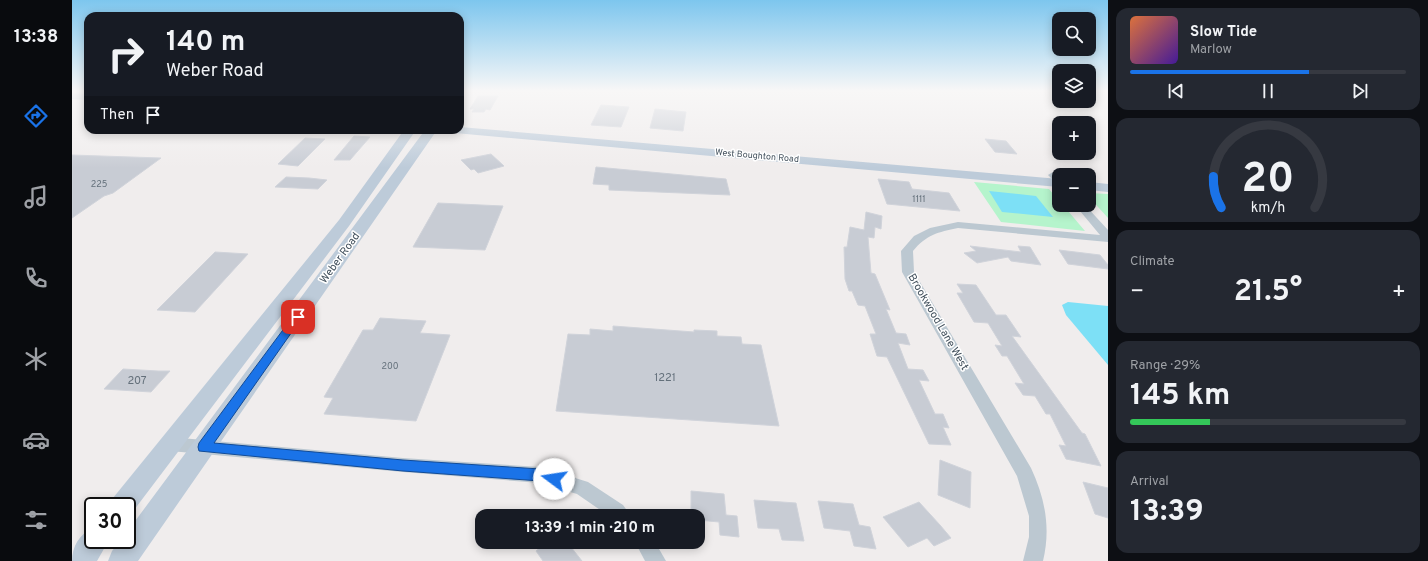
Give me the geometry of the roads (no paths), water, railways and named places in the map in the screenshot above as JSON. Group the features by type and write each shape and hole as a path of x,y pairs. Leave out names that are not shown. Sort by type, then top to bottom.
{"main road":[{"name":"West Boughton Road","path":"464,122 1052,178"},
{"name":"West Boughton Road","path":"464,131 1052,179"},
{"name":"Weber Road","path":"129,497 344,222 407,134"},
{"name":"Weber Road","path":"122,561 428,134"},
{"path":"1096,179 1108,180"},
{"path":"1096,187 1108,188"},
{"path":"333,268 326,266 326,261 347,228 344,222"},
{"path":"80,561 89,549"}],"street":[{"path":"1086,212 1108,238"},
{"name":"Brookwood Lane West","path":"1033,561 1039,543 1037,508 1025,473 908,272 907,251 918,238 934,230 958,225 1108,238"},
{"path":"170,444 403,465 540,475 582,488 614,509"},
{"path":"648,549 656,561"}],"water":[{"path":"989,191 1036,196 1053,217 1002,212"},
{"path":"1068,302 1108,306 1108,365 1066,315 1062,305"}]}
